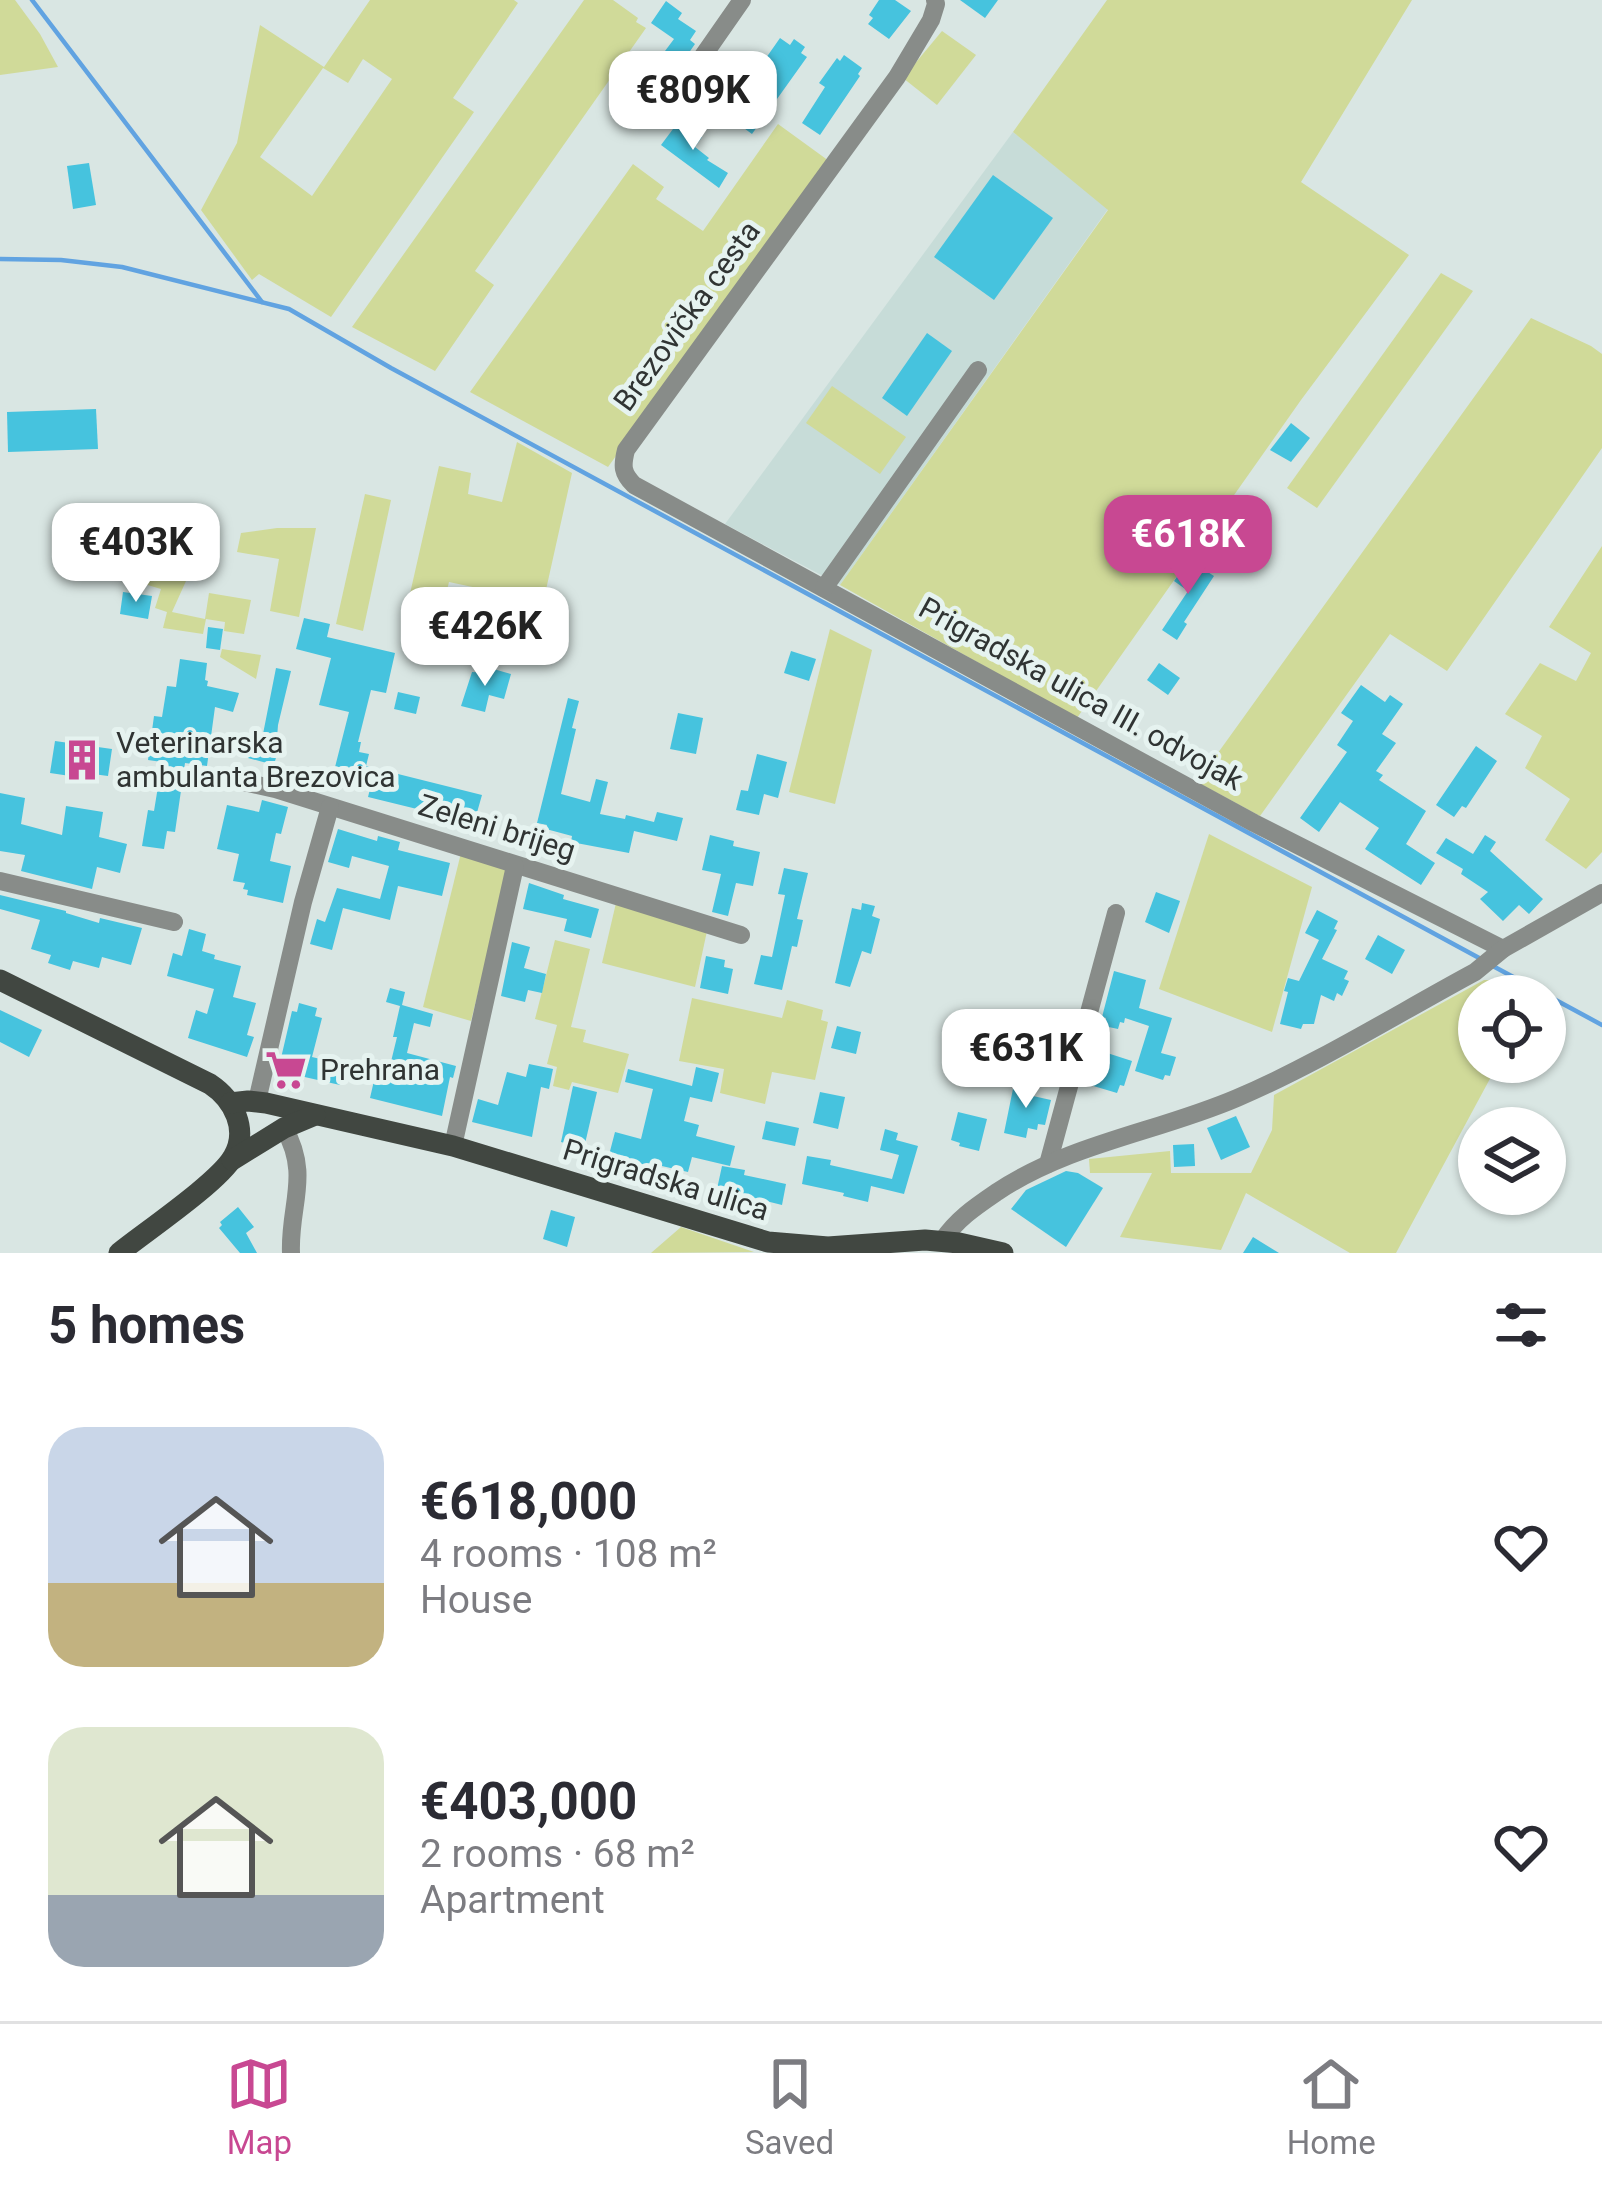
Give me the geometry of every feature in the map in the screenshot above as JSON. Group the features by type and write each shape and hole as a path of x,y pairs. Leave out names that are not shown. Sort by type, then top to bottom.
{"main road":[{"path":"0,980 219,1090 239,1125 231,1160"},
{"name":"Prigradska ulica","path":"230,1103 257,1101 453,1146 782,1244 832,1250 942,1241 1004,1253"},
{"path":"118,1253 231,1160 318,1114"}],"street":[{"path":"666,109 742,0"},
{"name":"Brezovička cesta","path":"634,484 624,476 626,450 897,77 938,1"},
{"path":"824,588 978,370"},
{"name":"Prigradska ulica III. odvojak","path":"634,484 1498,953"},
{"name":"Zeleni brijeg","path":"235,780 741,935"},
{"path":"257,1101 302,902 330,807"},
{"path":"453,1146 515,866"},
{"path":"0,881 174,922"},
{"path":"942,1241 968,1212 1048,1164 1265,1085 1475,972 1498,953 1602,893"},
{"path":"1048,1164 1117,913"},
{"path":"284,1128 299,1169 291,1253"}],"path":[{"path":"280,1092 285,1073"}],"shaded area":[{"path":"1013,132 1108,209 840,585 725,524"}],"green space":[{"path":"0,0 15,0 58,67 0,75"},
{"path":"370,0 518,3 453,98 474,112 331,317 259,274 252,280 201,210 237,143 260,25 324,67","holes":["363,59 392,79 312,196 260,157 323,68 348,83"]},
{"path":"584,0 613,0 646,28 475,271 494,285 435,371 352,327"},
{"path":"1107,0 1412,0 1301,182 1409,255 1077,718 840,585 1108,210 1013,132"},
{"path":"942,31 976,55 937,105 903,78"},
{"path":"778,124 829,161 608,467 470,392 633,164 664,187 656,199 703,231"},
{"path":"1441,273 1473,291 1317,508 1287,488"},
{"path":"1531,318 1602,354 1602,448 1447,671 1390,634 1260,816 1197,782"},
{"path":"832,386 906,437 880,474 806,423"},
{"path":"517,442 572,473 531,657 471,643 482,589 449,582 443,606 409,598 439,466 471,473 468,494 502,502"},
{"path":"365,494 391,500 363,631 336,624"},
{"path":"316,528 299,617 270,611 279,559 237,552 241,533"},
{"path":"196,539 186,581 172,612 205,619 209,593 251,600 244,634 224,631 225,622 206,619 203,634 163,628 167,612 155,608 161,589 141,583 134,547"},
{"path":"1602,546 1602,852 1586,869 1545,840 1570,799 1525,768 1542,736 1505,714 1540,663 1576,681 1591,653 1549,627"},
{"path":"830,629 872,650 835,804 789,792"},
{"path":"222,649 261,655 256,679 220,657"},
{"path":"1209,834 1312,887 1272,1032 1159,989"},
{"path":"461,853 505,869 471,1021 423,1007"},
{"path":"616,903 707,931 695,987 602,963"},
{"path":"555,940 590,949 571,1027 586,1030 583,1042 629,1054 618,1093 572,1082 569,1090 553,1086 557,1067 547,1064 557,1025 535,1019"},
{"path":"1458,994 1458,1083 1488,1083 1475,1107 1458,1107 1458,1138 1396,1253 1350,1253 1246,1193 1221,1250 1120,1237 1152,1173 1090,1173 1089,1159 1170,1151 1171,1173 1251,1173 1272,1130 1274,1095"},
{"path":"692,998 782,1018 787,1000 823,1010 821,1020 828,1022 815,1080 772,1072 765,1104 720,1093 724,1069 679,1061"},
{"path":"681,1227 754,1252 651,1253"}],"building":[{"path":"879,0 895,0 911,11 889,39 868,24"},
{"path":"960,0 998,0 985,18"},
{"path":"666,1 682,13 678,19 696,31 690,40 695,44 679,67 662,55 674,39 651,23"},
{"path":"780,38 790,45 794,39 805,47 801,53 807,57 752,134 726,115"},
{"path":"844,55 862,68 860,76 820,135 802,123 825,87 819,83"},
{"path":"679,121 702,137 695,147 707,160 728,173 719,188 661,145"},
{"path":"89,163 96,205 73,209 67,166"},
{"path":"993,175 1053,218 994,300 934,257"},
{"path":"927,333 952,351 907,416 882,398"},
{"path":"96,409 98,449 8,452 7,412"},
{"path":"1291,423 1310,438 1291,462 1270,450"},
{"path":"1189,560 1214,576 1177,640 1162,630 1188,591 1174,581"},
{"path":"123,592 152,596 148,619 120,614"},
{"path":"304,618 330,624 327,637 395,653 386,693 371,690 359,752 369,754 366,766 482,795 474,823 368,797 370,789 332,779 349,712 319,705 331,658 296,649"},
{"path":"208,627 223,629 220,650 206,648"},
{"path":"791,651 816,659 809,681 784,673"},
{"path":"180,659 207,663 207,686 239,693 233,712 215,707 207,766 185,763 175,832 167,831 164,849 142,846 162,762 148,760 154,716 162,717 167,686 176,687"},
{"path":"1159,663 1180,678 1168,695 1147,680"},
{"path":"276,668 291,671 274,765 248,758 255,732 263,734"},
{"path":"490,668 511,674 504,699 489,695 485,712 461,706 472,672 489,673"},
{"path":"1361,685 1385,702 1390,695 1403,704 1382,734 1396,743 1376,771 1383,775 1379,780 1426,811 1406,844 1435,863 1421,885 1365,849 1379,828 1340,802 1319,832 1300,818 1347,752 1337,745 1353,721 1341,713"},
{"path":"398,692 420,697 416,714 394,709"},
{"path":"568,698 579,701 561,794 590,802 596,779 608,782 600,814 654,822 657,812 683,818 677,841 634,831 629,853 571,842 572,836 537,823"},
{"path":"678,713 703,718 696,754 670,749"},
{"name":"Veterinarska ambulanta Brezovica","path":"55,741 112,749 108,776 50,773"},
{"path":"1476,746 1497,761 1466,808 1462,806 1454,817 1436,805"},
{"path":"757,754 787,762 778,798 764,794 759,815 736,810 741,790 748,791"},
{"path":"0,793 25,798 21,824 62,835 66,806 103,812 99,837 127,844 120,873 97,867 92,889 21,871 25,855 0,851"},
{"path":"262,800 288,807 270,861 291,866 283,903 247,895 245,883 233,881 239,854 217,849 227,805 259,812"},
{"path":"338,829 377,841 378,836 400,842 398,850 450,863 442,896 398,886 390,920 343,908 332,950 310,944 317,919 325,922 337,888 380,899 389,866 352,856 349,868 328,862"},
{"path":"710,835 760,852 753,886 736,883 728,916 712,912 721,874 702,870"},
{"path":"1485,835 1496,842 1490,851 1543,899 1529,914 1519,905 1503,921 1480,899 1488,892 1436,853 1446,838 1473,854"},
{"path":"784,868 808,873 797,919 803,920 797,947 792,946 782,990 754,984 761,955 772,957 785,895 778,894"},
{"path":"529,883 599,909 591,938 564,931 567,919 523,909"},
{"path":"1156,892 1180,901 1169,933 1145,922"},
{"path":"0,895 99,923 100,918 142,928 131,965 102,957 99,968 73,961 70,970 48,963 51,955 31,949 40,920 0,909"},
{"path":"862,903 875,906 872,916 880,919 871,954 862,951 850,987 835,983 852,908 861,910"},
{"path":"1317,910 1338,921 1322,959 1348,971 1344,979 1349,981 1334,1001 1321,995 1314,1024 1303,1024 1301,1029 1280,1024 1288,992 1284,991 1288,978 1299,981 1319,940 1305,933"},
{"path":"189,929 206,934 202,951 241,966 233,997 256,1003 247,1035 254,1037 247,1057 188,1038 196,1010 207,1014 214,989 167,976 173,953 182,956"},
{"path":"1378,935 1405,950 1392,974 1365,959"},
{"path":"512,942 530,947 524,968 546,974 542,993 528,990 525,1002 501,996"},
{"path":"706,956 725,960 724,967 733,969 728,994 700,988"},
{"path":"1114,971 1146,980 1139,1008 1172,1018 1161,1053 1176,1057 1170,1076 1163,1080 1135,1071 1149,1026 1125,1018 1118,1029 1104,1026"},
{"path":"390,988 405,992 402,1005 433,1014 430,1027 414,1023 407,1053 456,1066 442,1116 370,1098 376,1072 388,1074 397,1037 393,1037 400,1006 386,1002"},
{"path":"299,1003 317,1008 315,1016 322,1018 312,1057 345,1065 340,1085 278,1071 292,1011 297,1012"},
{"path":"0,1010 42,1030 29,1057 0,1042"},
{"path":"837,1026 861,1032 856,1054 831,1048"},
{"path":"1101,1051 1132,1061 1117,1093 1090,1085"},
{"path":"529,1064 553,1069 549,1089 541,1087 532,1137 472,1122 478,1099 498,1105 507,1072 526,1077"},
{"path":"696,1067 719,1073 712,1102 690,1097 684,1121 699,1125 696,1136 735,1146 730,1166 692,1157 688,1172 653,1164 652,1168 609,1155 615,1132 641,1139 653,1089 625,1082 628,1069 692,1086"},
{"path":"1014,1084 1035,1088 1033,1096 1051,1100 1045,1125 1028,1128 1026,1138 1004,1133"},
{"path":"573,1086 597,1092 584,1148 561,1142"},
{"path":"820,1092 845,1097 838,1129 813,1123"},
{"path":"958,1112 987,1119 979,1151 951,1140"},
{"path":"1236,1116 1250,1147 1221,1160 1207,1128"},
{"path":"766,1121 799,1128 795,1146 762,1139"},
{"path":"885,1129 898,1133 896,1140 918,1146 904,1194 871,1186 868,1202 802,1184 807,1156 892,1179 899,1155 880,1150"},
{"path":"1194,1144 1195,1166 1174,1167 1173,1145"},
{"path":"722,1166 786,1184 782,1205 717,1189"},
{"path":"1066,1171 1103,1188 1066,1247 1011,1209 1026,1190"},
{"path":"238,1207 254,1227 246,1233 257,1253 240,1253 219,1228"},
{"path":"551,1210 575,1217 567,1247 543,1239"},
{"path":"1253,1237 1279,1253 1243,1253"}],"waterway":[{"path":"32,0 262,302"},
{"path":"0,259 122,267 289,309 1481,959"},
{"path":"1491,965 1602,1025"}],"place":[{"name":"Veterinarska ambulanta Brezovica","path":"82,760"},
{"name":"Prehrana","path":"286,1070"}]}
